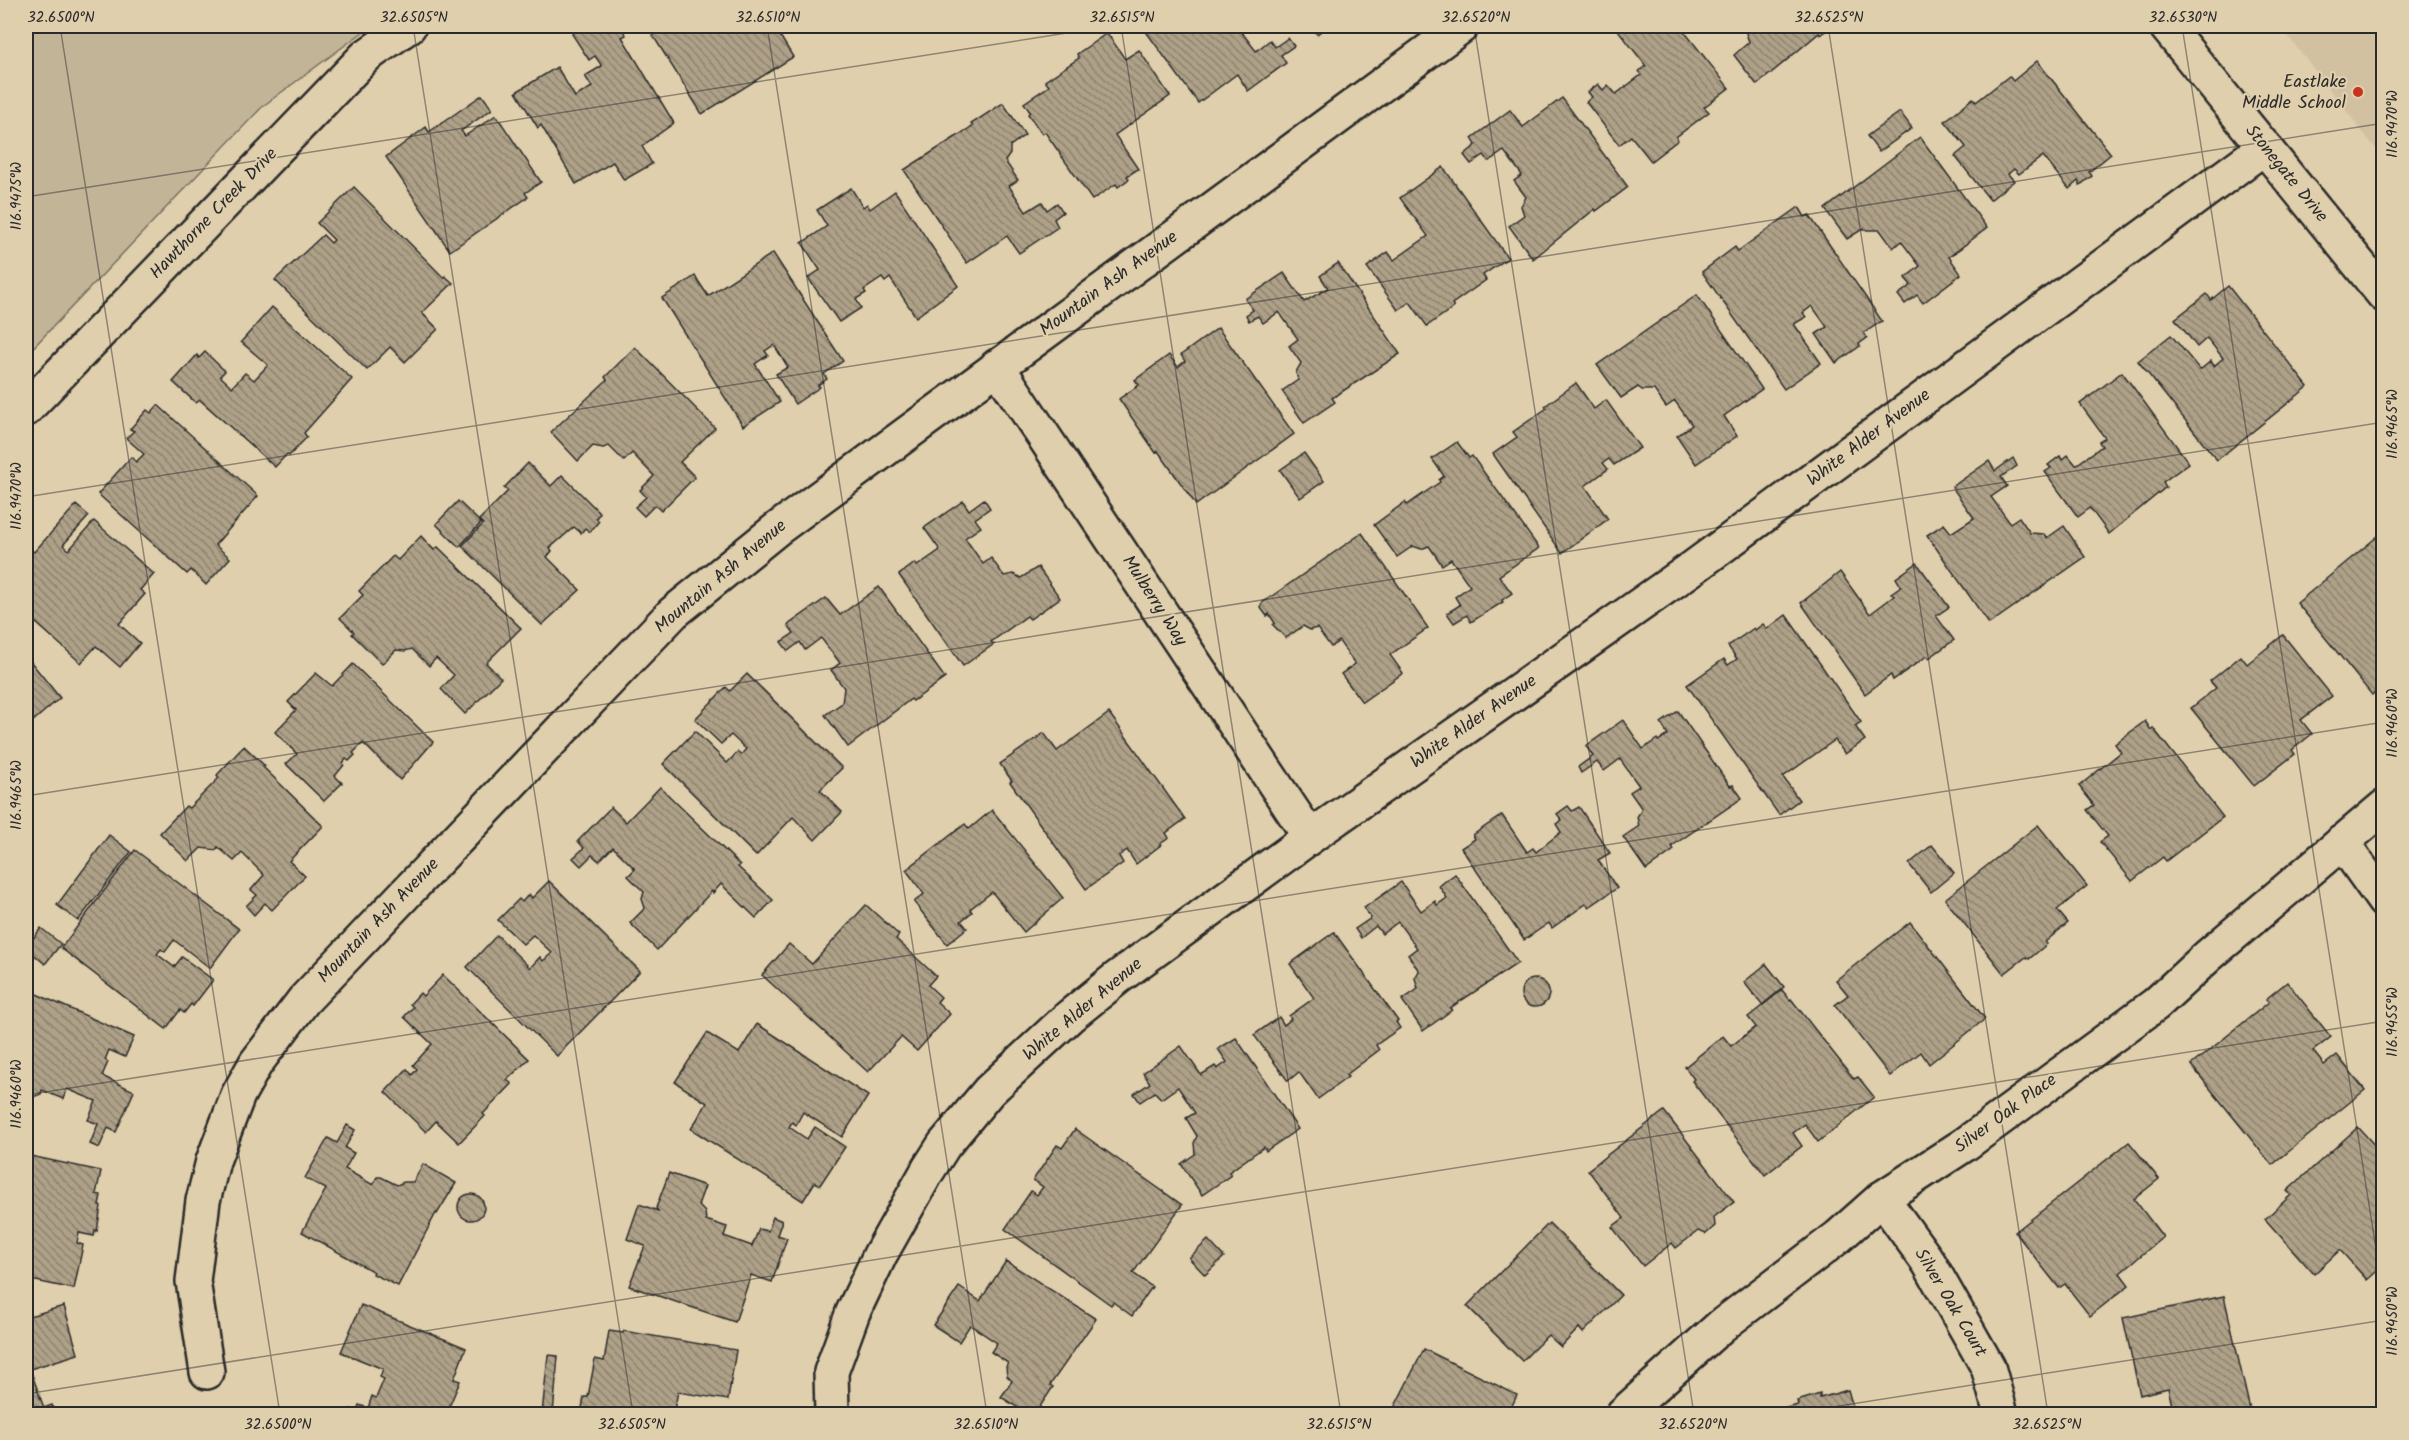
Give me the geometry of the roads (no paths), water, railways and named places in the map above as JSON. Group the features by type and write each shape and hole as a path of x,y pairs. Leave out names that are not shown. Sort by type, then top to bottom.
{"street":[{"name":"Hawthorne Creek Drive","path":"26,409 366,56 409,26"},
{"name":"Mountain Ash Avenue","path":"207,1372 193,1281 202,1201 213,1161 238,1095 256,1063 304,1000 673,613 777,529 1462,26"},
{"name":"Stonegate Drive","path":"2166,26 2384,295"},
{"name":"White Alder Avenue","path":"832,1414 831,1372 853,1312 880,1255 928,1170 964,1120 989,1091 1070,1016 1117,978 1310,837 1694,567 2198,194 2265,147"},
{"name":"Mulberry Way","path":"997,366 1310,837"},
{"name":"Silver Oak Place","path":"1623,1414 1721,1326 1838,1237 1882,1198 1964,1145 2156,1004 2208,956 2384,807"},
{"path":"2342,842 2384,901"},
{"name":"Silver Oak Court","path":"1882,1198 1929,1263 1988,1367 2001,1414"}],"place":[{"name":"Eastlake Middle School","path":"2358,92"}]}
